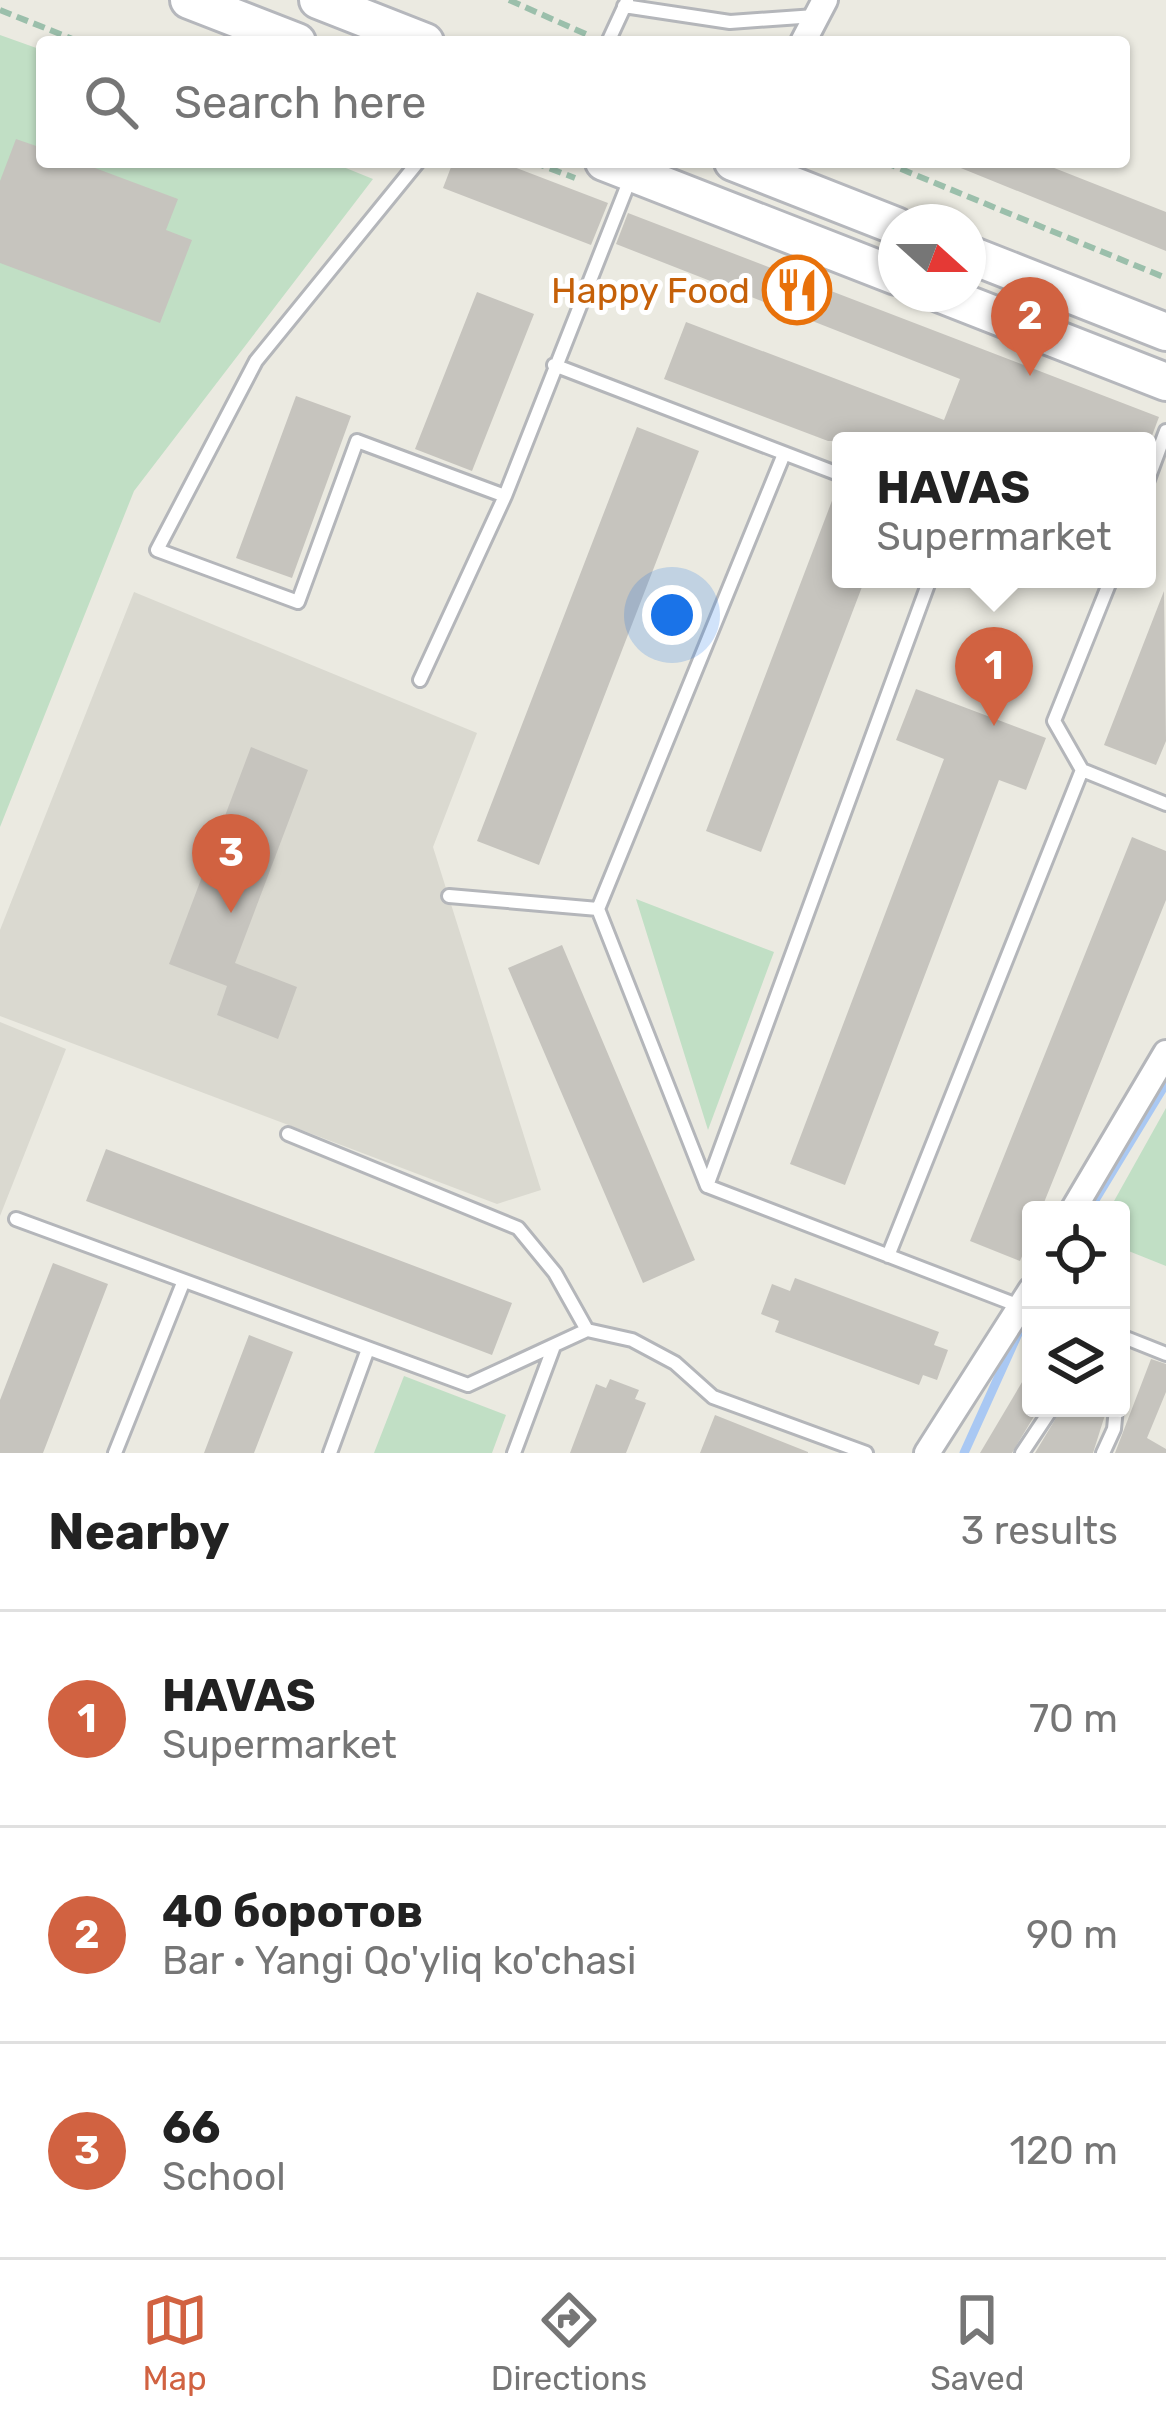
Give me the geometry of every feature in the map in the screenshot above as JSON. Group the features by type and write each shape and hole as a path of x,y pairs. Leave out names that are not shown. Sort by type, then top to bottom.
{"main road":[{"path":"189,0 281,36"},
{"path":"318,0 410,36"},
{"path":"618,168 878,270"},
{"path":"753,168 878,219"},
{"path":"986,261 1166,332"},
{"path":"986,312 1166,382"}],"street":[{"path":"806,36 821,8"},
{"path":"725,210 739,168"},
{"path":"1078,1201 1166,1053"},
{"path":"927,1453 1022,1306"}],"lane":[{"path":"609,36 626,3 730,22 821,8"},
{"path":"413,168 256,361 157,550 298,602 357,441 505,496"},
{"path":"420,680 505,496 554,365 618,168"},
{"path":"554,365 832,472"},
{"path":"784,454 598,909 707,1186 888,1256 1022,1296"},
{"path":"707,1186 927,588"},
{"path":"1107,588 1054,721 1082,770 1166,804"},
{"path":"888,1256 1082,770"},
{"path":"449,896 598,909"},
{"path":"288,1134 518,1228 555,1273 587,1330"},
{"path":"16,1219 468,1384 587,1330 632,1340 676,1364 713,1397 866,1453"},
{"path":"115,1453 183,1283"},
{"path":"1130,1340 1166,1354"},
{"path":"514,1453 554,1346"},
{"path":"329,1453 368,1348"},
{"path":"1022,1453 1046,1417"},
{"path":"1103,1453 1115,1417"}],"path":[{"path":"509,0 592,36"},
{"path":"0,10 65,36"},
{"path":"899,168 1166,278"}],"shaded area":[{"path":"134,592 477,733 433,847 541,1190 497,1204 0,1016 0,930"},
{"path":"0,1022 66,1049 0,1216"}],"green space":[{"path":"0,35 36,48 36,168 346,168 373,179 134,491 0,827"},
{"path":"636,899 774,952 708,1130"},
{"path":"1166,1108 1166,1266 1130,1252 1130,1201 1114,1201"},
{"path":"404,1376 506,1415 492,1453 374,1453"}],"building":[{"path":"16,139 36,146 36,168 95,168 178,199 166,230 192,240 160,323 0,263 0,181"},
{"path":"451,168 517,168 608,203 591,245 443,188"},
{"path":"961,168 1054,168 1166,212 1166,251"},
{"path":"628,213 1159,417 1153,432 832,432 832,441 828,441 664,379 686,322 944,420 960,379 616,244"},
{"path":"477,292 534,314 472,471 415,449"},
{"path":"296,396 351,416 292,578 236,558"},
{"path":"637,427 699,451 539,865 477,841"},
{"path":"832,501 832,588 862,588 761,852 706,831"},
{"path":"1164,591 1166,741 1156,765 1104,745"},
{"path":"916,689 1046,738 1026,790 999,780 845,1185 790,1164 944,759 896,740"},
{"path":"251,747 308,770 235,963 297,987 278,1039 217,1015 227,986 169,964"},
{"path":"1132,837 1166,851 1166,900 1045,1201 1022,1201 1020,1261 970,1241"},
{"path":"562,945 695,1260 643,1283 508,968"},
{"path":"106,1149 512,1303 492,1355 86,1201"},
{"path":"53,1263 108,1284 43,1453 0,1453 0,1400"},
{"path":"795,1278 939,1332 934,1345 948,1350 937,1380 923,1375 919,1385 775,1332 779,1321 761,1314 772,1284 790,1291"},
{"path":"249,1335 293,1352 254,1453 204,1453"},
{"path":"1151,1359 1166,1364 1166,1392 1147,1438 1166,1453 1115,1453"},
{"path":"610,1379 639,1390 635,1399 646,1403 626,1453 570,1453 596,1384 606,1388"},
{"path":"1022,1382 1022,1417 1034,1417 1012,1453 980,1453"},
{"path":"715,1415 808,1452 808,1453 700,1453"},
{"path":"1057,1417 1104,1417 1093,1453 1035,1453"}],"waterway":[{"path":"1094,1201 1166,1083"},
{"path":"964,1453 1021,1327"}],"place":[{"name":"Happy Food","path":"797,290"},
{"name":"40 боротов","path":"1030,376"},
{"name":"HAVAS","path":"994,726"},
{"name":"66","path":"231,913"}]}
